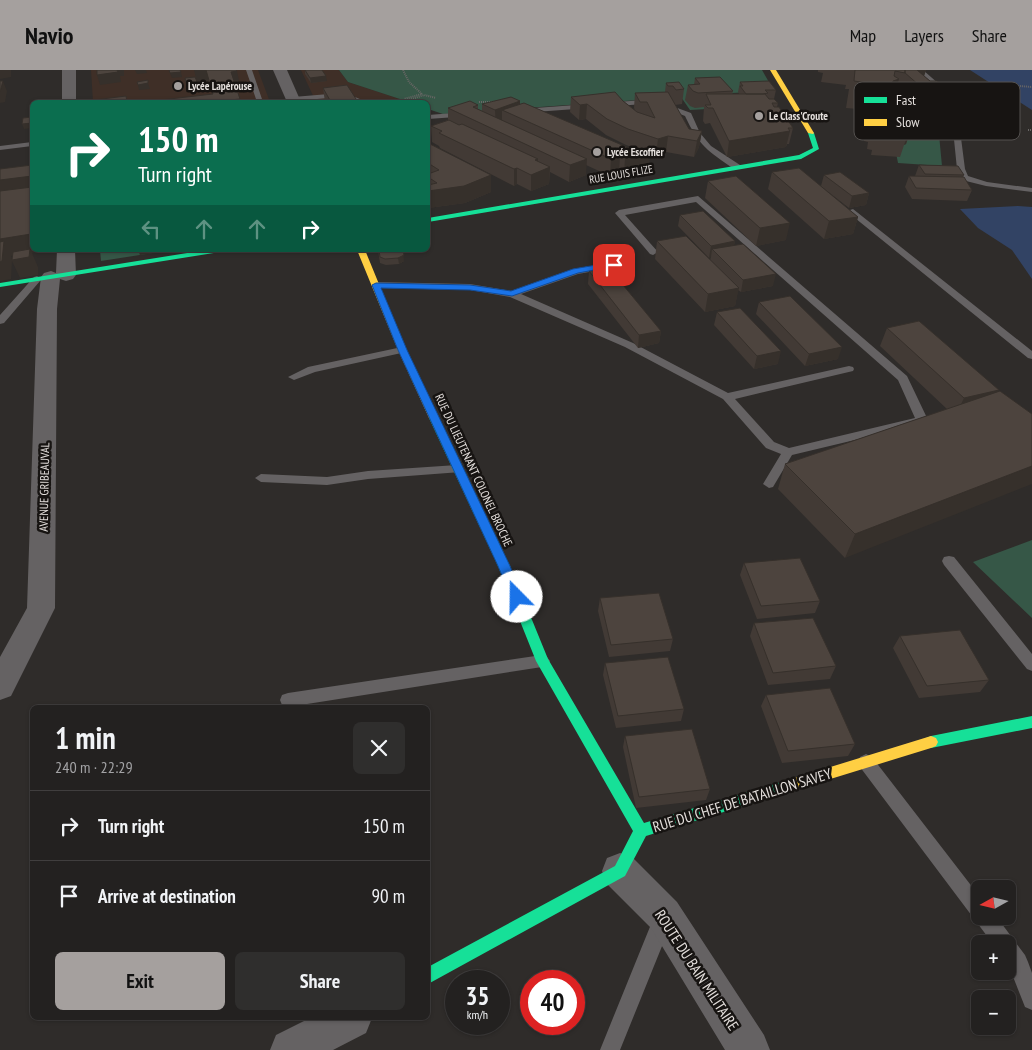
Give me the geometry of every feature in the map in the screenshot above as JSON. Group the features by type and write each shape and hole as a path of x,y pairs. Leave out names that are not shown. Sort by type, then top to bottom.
{"street":[{"path":"69,70 69,100"},
{"path":"280,70 294,100"},
{"name":"RUE LOUIS FLIZE","path":"430,220 801,156 816,149 813,136 773,70"},
{"name":"AVENUE GRIBEAUVAL","path":"0,687 41,608 47,309 51,277 65,252"},
{"path":"0,285 207,252"},
{"name":"RUE DU LIEUTENANT COLONEL BROCHE","path":"362,252 402,350 504,566 542,661 641,831"},
{"path":"866,762 942,739 1032,722"},
{"name":"RUE DU CHEF DE BATAILLON SAVEY","path":"620,871 641,831 866,762"},
{"path":"430,975 620,871"},
{"name":"ROUTE DU BAIN MILITAIRE","path":"620,871 664,915 749,1050"},
{"path":"291,1050 347,1020"}],"lane":[{"path":"249,70 259,100"},
{"path":"919,70 933,82"},
{"path":"302,100 334,96 357,100"},
{"path":"517,111 644,102 659,103 688,115 697,134 708,148 737,167"},
{"path":"430,117 478,114"},
{"path":"957,140 965,178 986,184 1032,190"},
{"path":"0,148 30,144"},
{"path":"376,285 470,288 512,294 630,345 727,396 770,445 788,452 922,420 904,378 698,199 619,213 653,252"},
{"path":"853,212 1032,356"},
{"path":"512,294 576,271 614,265"},
{"path":"0,321 51,277"},
{"path":"294,377 312,369 402,350"},
{"path":"727,396 849,369"},
{"path":"769,484 788,452"},
{"path":"261,478 327,481 368,475 457,469"},
{"path":"949,561 1032,665"},
{"path":"288,700 542,661"},
{"path":"866,762 971,900"},
{"path":"610,1050 664,915"},
{"path":"1016,959 1032,1000"}],"path":[{"path":"404,70 405,78 410,85 422,94 405,100"},
{"path":"409,100 424,95"}],"shaded area":[{"name":"Lycée Lapérouse","path":"91,70 258,70 269,100 93,100"},
{"path":"301,70 339,70 348,82 403,100 315,100"}],"green space":[{"path":"339,70 762,70 774,91 732,93 743,107 690,110 681,97 443,114 430,110 430,100 403,100 348,82"},
{"path":"902,70 914,82 900,82"},
{"path":"894,140 940,140 942,166 898,163"},
{"path":"100,252 159,252 101,261"},
{"path":"1032,540 1032,618 973,562"}],"water":[{"path":"970,70 1032,70 1032,110 1020,102 1020,82 989,82"},
{"path":"1032,207 1032,279 1012,250 978,228 960,209"}],"building":[{"path":"97,70 117,70 118,72 97,75"},
{"path":"169,70 180,70 181,72 170,73"},
{"path":"206,70 237,71 231,72 240,99 160,100 213,94"},
{"path":"305,70 322,70 326,76 310,78"},
{"path":"855,70 905,70 905,73 895,71 894,76 899,79 893,82 854,81"},
{"path":"905,70 917,70 930,81 938,82 915,82 905,73"},
{"path":"195,77 198,84 187,86 185,78"},
{"path":"720,77 733,91 698,93 693,91 688,85 700,84 695,78"},
{"path":"148,80 148,83 138,85 137,82"},
{"path":"0,81 3,81 0,92"},
{"path":"769,81 776,90 765,90 768,93 763,94 746,94 740,86 743,86 740,82"},
{"path":"679,82 684,89 676,90 673,86 668,86 666,83"},
{"path":"347,85 357,100 330,100 323,88"},
{"path":"615,92 637,112 655,118 647,102 640,102 635,93 668,92 689,129 702,131 697,141 668,136 658,139 628,129 607,119 587,104 580,105 571,97"},
{"path":"706,94 765,94 769,99 774,99 778,103 772,103 774,107 779,107 793,128 788,128 790,131 729,141 713,108 708,108 705,105 711,105"},
{"path":"126,96 127,100 94,100"},
{"path":"511,97 520,101 495,110 482,104"},
{"path":"470,101 478,105 473,107 587,159 570,165 448,108"},
{"path":"524,103 636,151 639,150 650,154 625,158 620,156 611,159 502,110"},
{"path":"30,117 30,123 22,124 23,118"},
{"path":"449,120 459,125 462,124 538,159 535,160 550,167 531,175 517,168 514,169 439,133 442,131 431,126"},
{"path":"430,144 491,175 464,186 430,191 430,185 437,183 430,178 430,173 439,170 430,164"},
{"path":"30,165 30,176 0,180 0,169"},
{"path":"919,165 958,166 964,175 925,174"},
{"path":"799,168 858,217 829,221 772,172"},
{"path":"840,172 869,193 852,196 824,175"},
{"path":"736,176 790,223 760,228 708,181"},
{"path":"909,176 964,177 972,190 916,188"},
{"path":"30,187 30,234 0,239 0,191"},
{"path":"703,211 735,241 711,246 680,215"},
{"path":"686,236 739,288 708,294 657,241"},
{"path":"4,241 2,261 0,262 0,242"},
{"path":"743,244 776,274 743,280 712,249"},
{"path":"30,249 29,257 12,260 13,252"},
{"path":"379,252 403,252 404,255 398,258 385,259 380,257"},
{"path":"609,268 661,331 639,335 589,271"},
{"path":"790,296 842,347 809,354 759,302"},
{"path":"740,308 781,351 757,356 717,312"},
{"path":"919,321 999,390 964,398 887,328"},
{"path":"1000,391 1032,414 1032,466 855,534 785,464"},
{"path":"800,558 820,601 761,606 744,563"},
{"path":"659,593 673,639 611,645 600,598"},
{"path":"813,618 836,666 773,673 754,623"},
{"path":"960,630 989,680 927,686 900,636"},
{"path":"668,657 684,709 618,716 605,663"},
{"path":"830,688 855,744 788,751 766,695"},
{"path":"692,729 710,789 639,797 625,736"}],"traffic: fast":[{"path":"430,220 801,157 816,149 811,133"},
{"path":"0,285 207,252"},
{"path":"434,418 504,566 542,661 641,831"},
{"path":"931,742 1032,722"},
{"path":"430,975 620,871 641,831 785,787"}],"traffic: slow":[{"path":"773,70 811,133"},
{"path":"362,252 402,350 434,418"},
{"path":"785,787 931,742"}],"place":[{"name":"Lycée Lapérouse","path":"178,86"},
{"name":"Le Class'Croute","path":"759,116"},
{"name":"Lycée Escoffier","path":"597,152"}],"route":[{"path":"517,597 402,350 376,285 470,288 512,294 576,271 614,265"}]}
